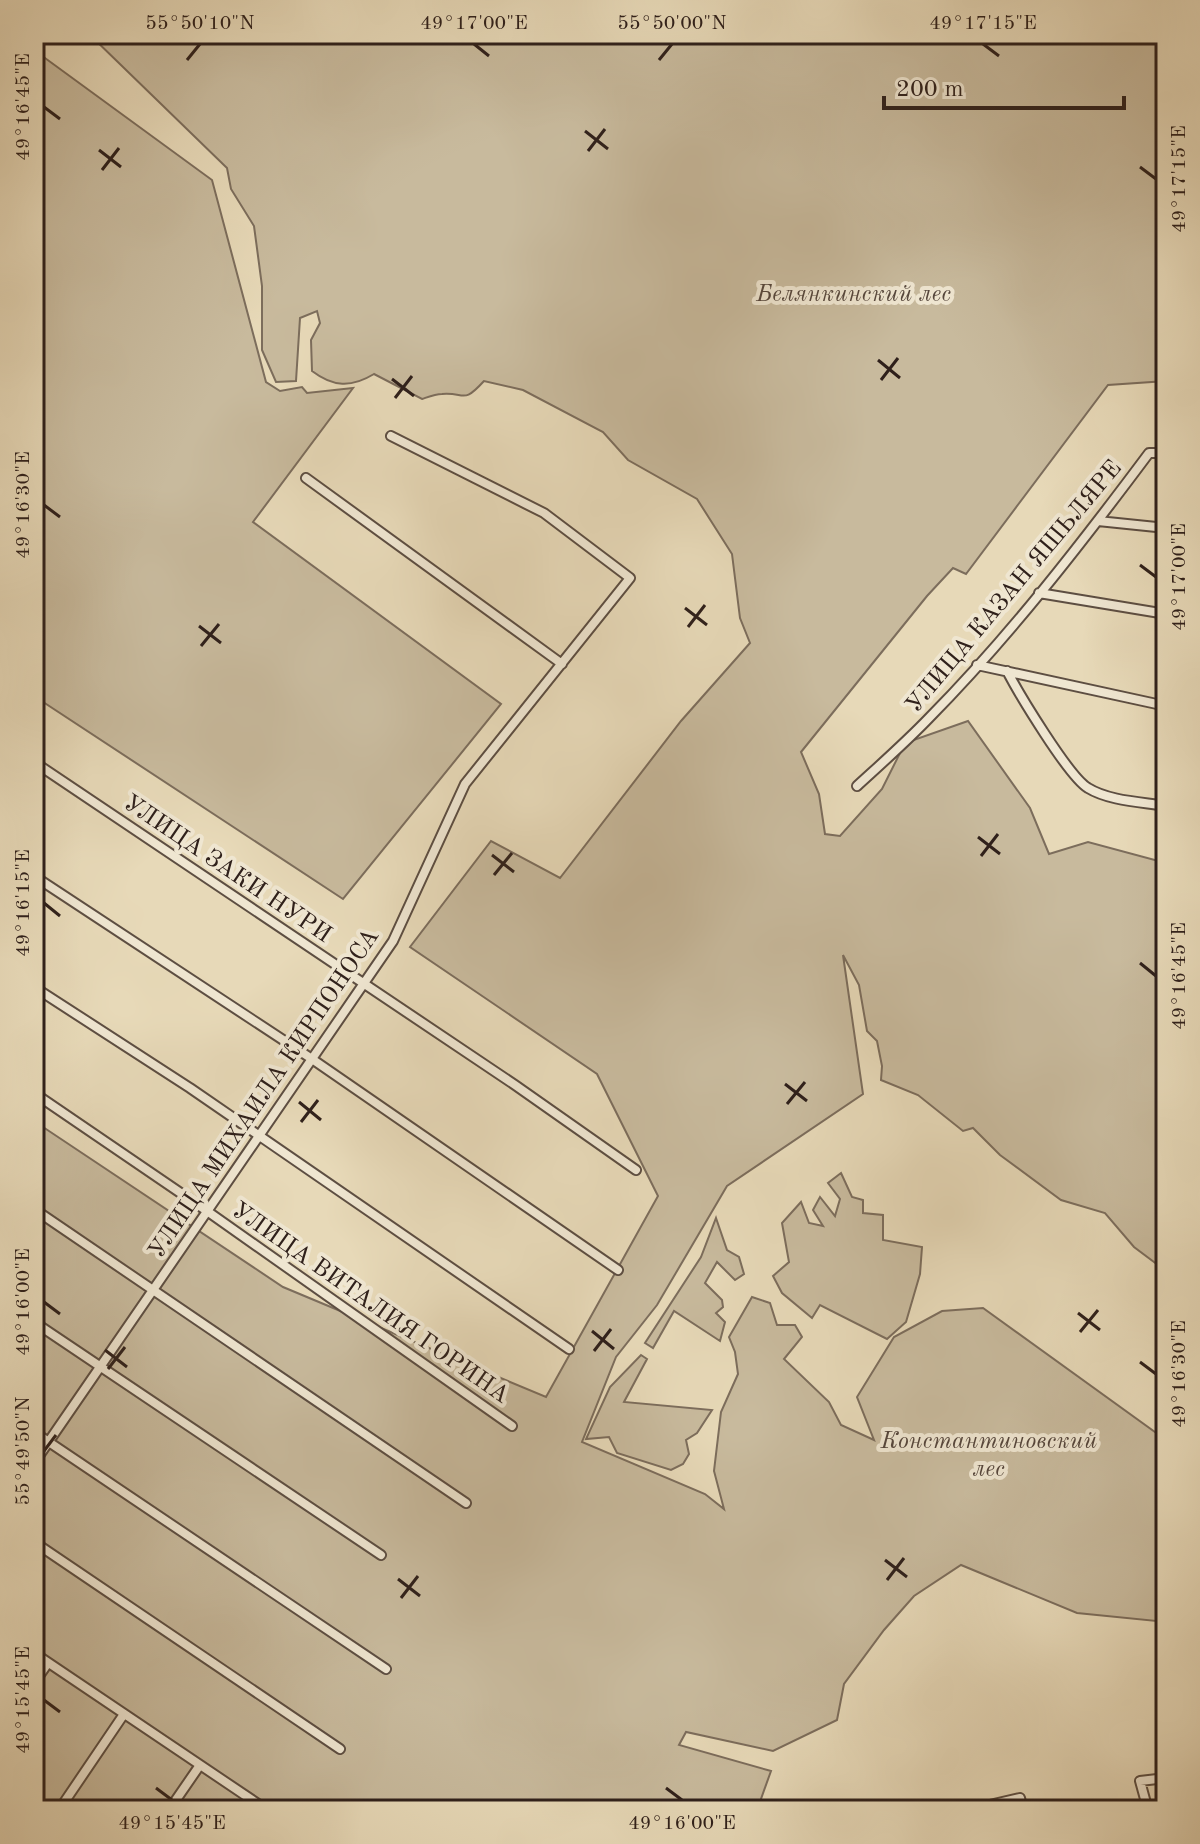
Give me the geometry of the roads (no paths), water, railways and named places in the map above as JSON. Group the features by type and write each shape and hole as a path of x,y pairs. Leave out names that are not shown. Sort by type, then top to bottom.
{"street":[{"name":"УЛИЦА МИХАИЛА КИРПОНОСА","path":"34,1463 393,941 465,784 630,578 544,513 391,436"},
{"name":"УЛИЦА КАЗАН ЯШЬЛЯРЕ","path":"857,786 929,719 977,665 1098,521 1149,453 1166,453"},
{"path":"306,478 562,664"},
{"path":"1098,521 1166,528"},
{"path":"1039,593 1166,614"},
{"path":"977,665 1166,706"},
{"path":"1007,671 1055,748 1088,788 1107,795 1166,806"},
{"name":"УЛИЦА ЗАКИ НУРИ","path":"34,762 636,1170"},
{"path":"34,876 312,1059 618,1270"},
{"path":"34,987 260,1135 569,1349"},
{"name":"УЛИЦА ВИТАЛИЯ ГОРИНА","path":"34,1093 512,1426"},
{"path":"34,1209 466,1503"},
{"path":"34,1322 381,1555"},
{"path":"34,1432 386,1669"},
{"path":"34,1542 340,1749"},
{"path":"34,1653 267,1810"},
{"path":"34,1683 48,1663"},
{"path":"59,1810 124,1714"},
{"path":"169,1810 200,1765"},
{"path":"1148,1810 1140,1781 1166,1778"},
{"path":"968,1810 1020,1798 1023,1810"}],"park label":[{"name":"Белянкинский лес","path":"854,293"},
{"name":"Константиновский лес","path":"989,1454"}]}
